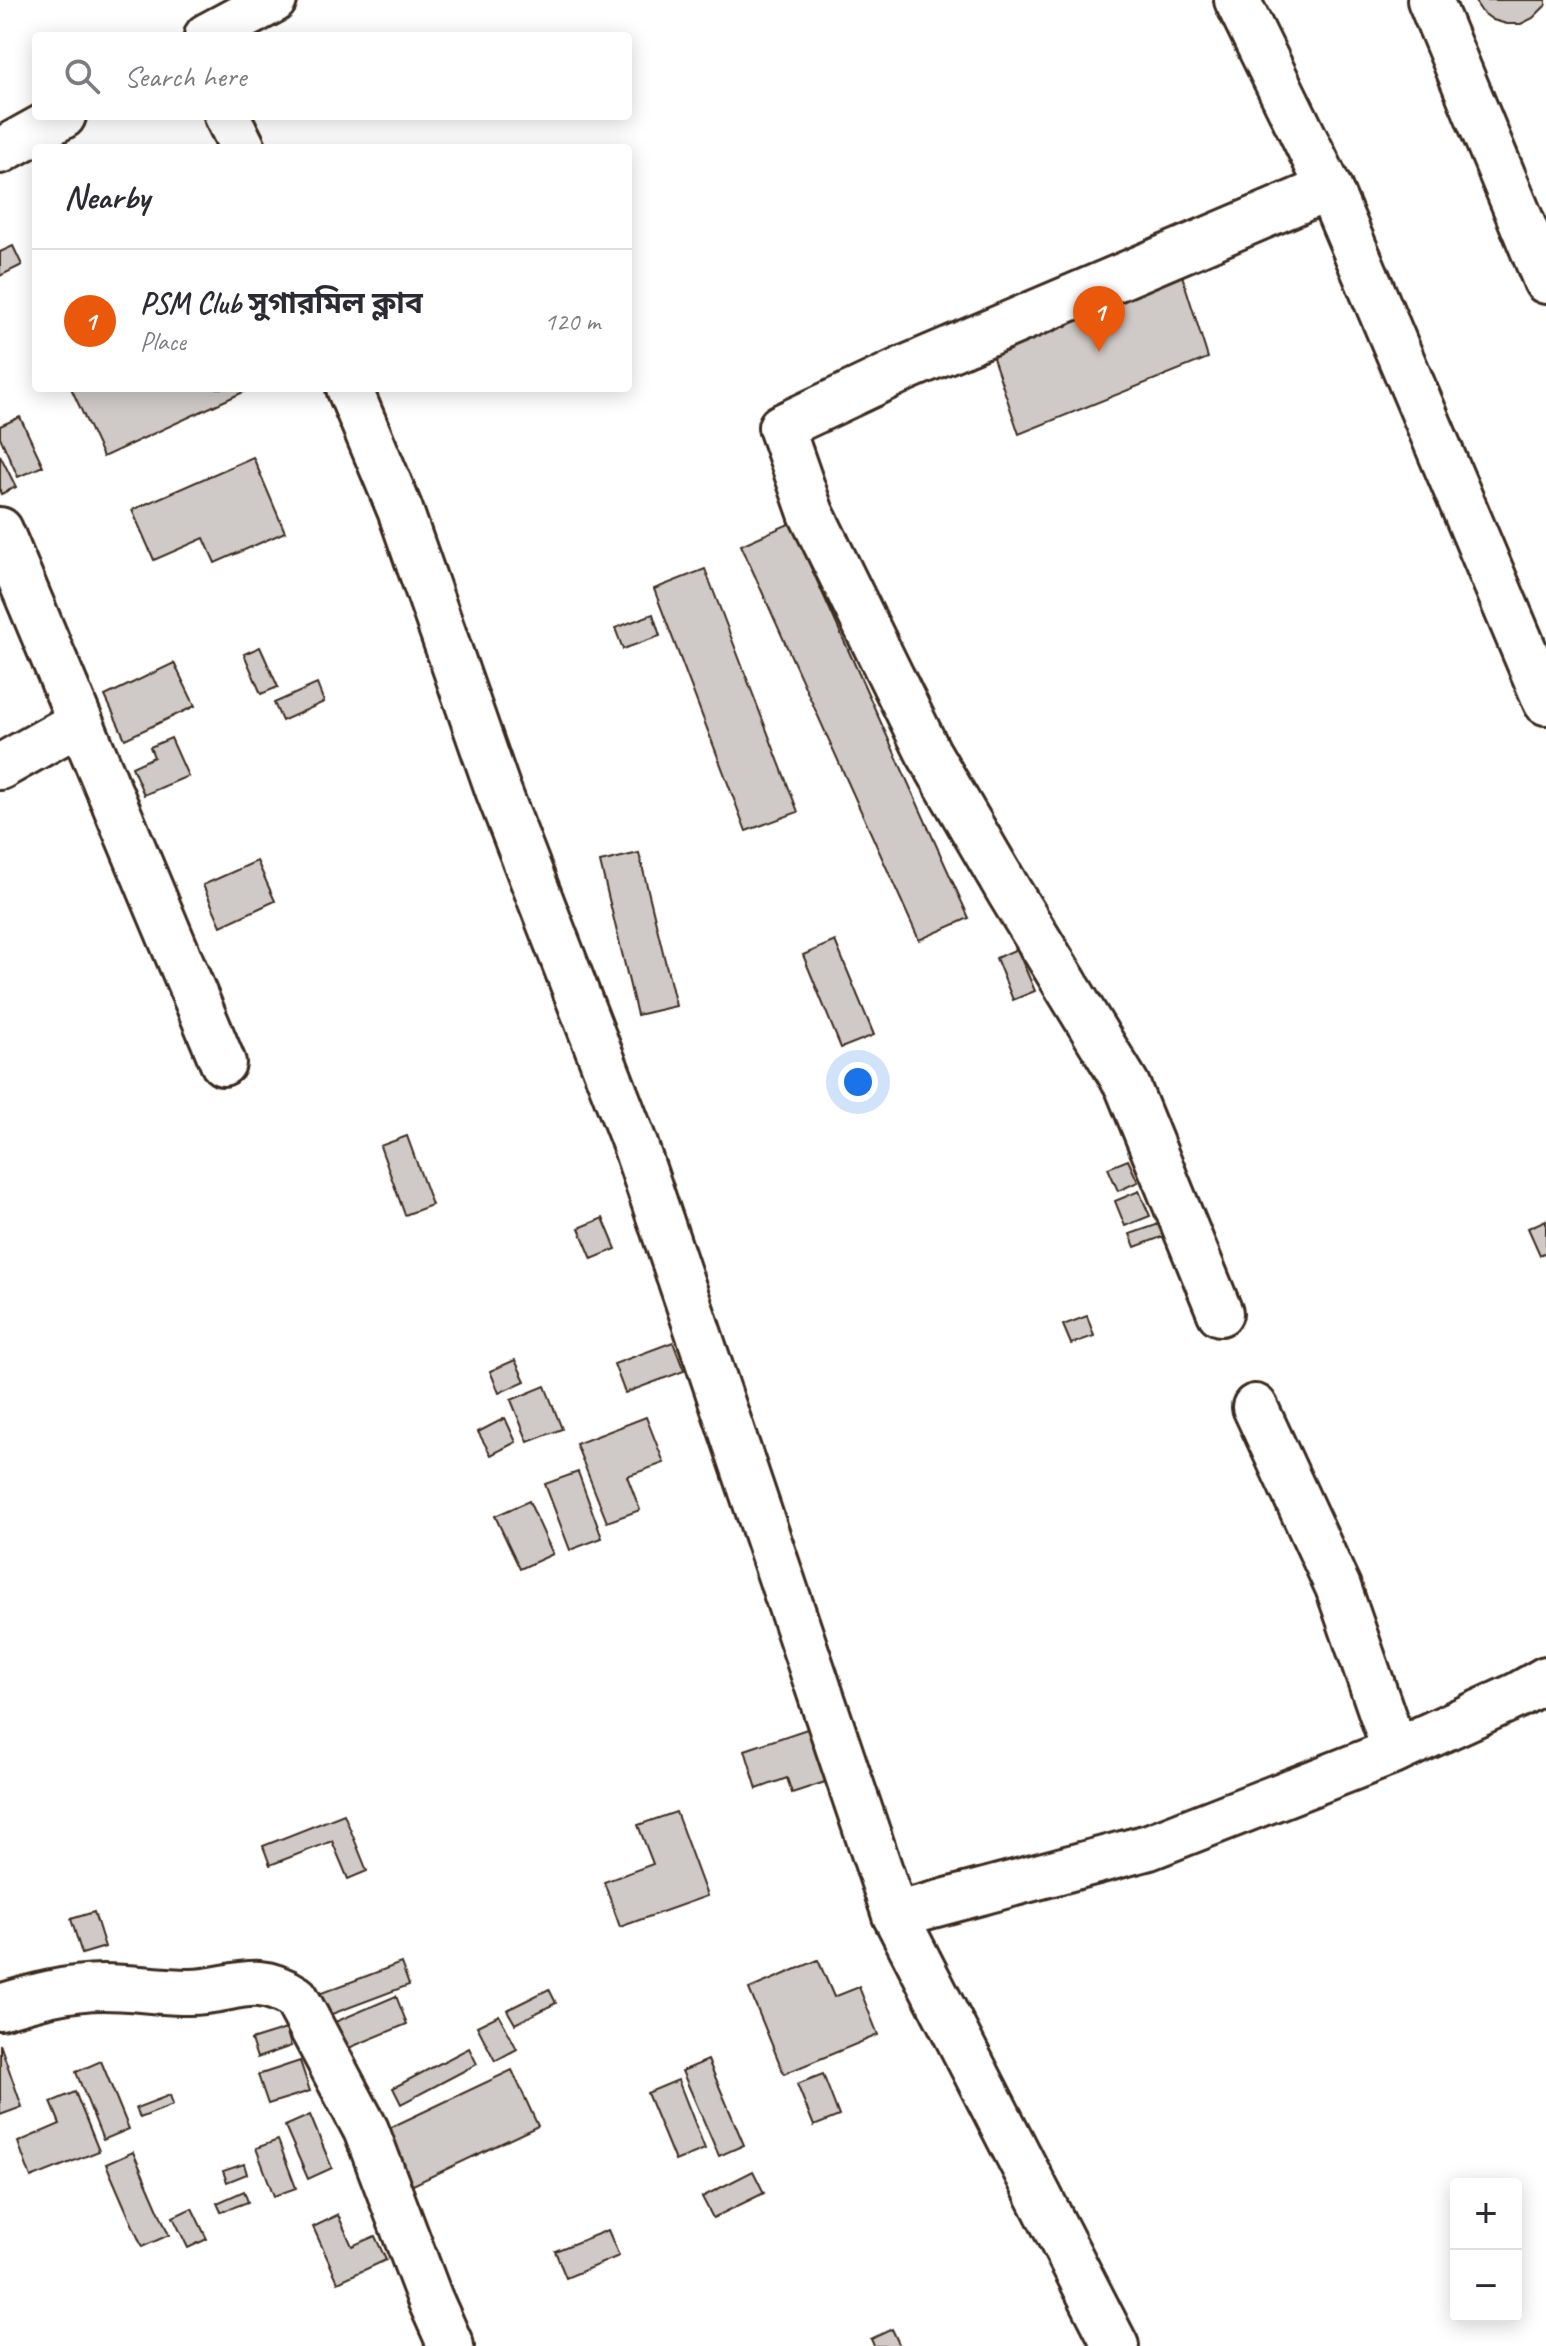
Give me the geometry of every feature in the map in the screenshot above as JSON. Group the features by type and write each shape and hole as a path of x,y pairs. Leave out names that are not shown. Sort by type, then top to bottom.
{"main road":[{"path":"214,32 274,0"},
{"path":"1237,0 1329,188 1546,702"},
{"path":"1430,0 1546,281"},
{"path":"0,151 56,120"},
{"path":"229,120 241,144"},
{"path":"1220,1313 1127,1085 928,752 811,513 781,427 906,368 1329,188"},
{"path":"351,392 400,510 498,790 634,1142 895,1915 1116,2346"},
{"path":"0,530 223,1063"},
{"path":"0,767 80,722"},
{"path":"1255,1407 1338,1587 1395,1751"},
{"path":"895,1915 1149,1847 1395,1751 1546,1679"},
{"path":"0,2007 38,1995 100,1987 192,1992 259,1982 278,1986 296,1998 366,2130 451,2346"}],"building":[{"path":"1474,0 1546,0 1546,5 1533,18 1521,24 1507,24 1493,20 1482,12"},
{"path":"13,246 22,265 0,276 0,252"},
{"path":"1180,269 1208,358 1019,434 989,346"},
{"path":"73,392 243,392 103,457"},
{"path":"20,417 43,466 18,477 0,437 0,426"},
{"path":"0,455 16,487 1,494 0,491"},
{"path":"253,457 285,532 215,563 204,538 154,560 132,510"},
{"path":"791,523 969,918 919,940 741,545"},
{"path":"705,569 798,812 746,831 654,589"},
{"path":"653,614 660,636 623,649 615,628"},
{"path":"260,647 278,687 261,694 244,654"},
{"path":"174,663 195,706 125,739 105,696"},
{"path":"317,684 324,702 282,721 274,703"},
{"path":"171,738 188,776 144,795 132,767 154,757 150,747"},
{"path":"639,853 676,1006 637,1015 600,862"},
{"path":"257,861 275,901 221,926 203,885"},
{"path":"835,941 874,1035 841,1048 803,955"},
{"path":"1017,949 1035,991 1013,1000 996,958"},
{"path":"407,1136 432,1205 405,1215 380,1146"},
{"path":"1128,1160 1138,1182 1118,1191 1108,1168"},
{"path":"1139,1191 1150,1216 1125,1226 1115,1201"},
{"path":"603,1218 616,1249 592,1259 579,1228"},
{"path":"1546,1220 1546,1252 1540,1255 1528,1228"},
{"path":"1162,1223 1167,1235 1135,1247 1130,1234"},
{"path":"1087,1316 1094,1336 1071,1344 1063,1325"},
{"path":"673,1342 684,1371 625,1393 614,1364"},
{"path":"515,1360 525,1381 499,1393 490,1371"},
{"path":"545,1386 562,1429 528,1442 511,1400"},
{"path":"646,1417 664,1463 627,1476 640,1510 607,1522 576,1444"},
{"path":"505,1418 516,1442 491,1455 478,1432"},
{"path":"578,1472 602,1538 570,1550 545,1484"},
{"path":"529,1501 553,1554 520,1569 495,1516"},
{"path":"810,1728 828,1781 792,1793 787,1778 757,1789 745,1750"},
{"path":"676,1812 707,1896 620,1927 604,1882 653,1864 638,1825"},
{"path":"344,1814 367,1871 348,1879 332,1841 270,1865 263,1846"},
{"path":"94,1912 105,1947 82,1954 71,1919"},
{"path":"818,1960 834,1997 859,1987 878,2035 784,2074 749,1989"},
{"path":"401,1963 409,1985 324,2017 316,1995"},
{"path":"549,1989 556,2003 515,2024 507,2010"},
{"path":"396,1996 407,2024 339,2052 328,2025"},
{"path":"499,2015 517,2049 495,2061 477,2026"},
{"path":"286,2029 291,2046 257,2058 251,2040"},
{"path":"0,2044 22,2107 0,2115"},
{"path":"469,2048 477,2064 401,2104 393,2088"},
{"path":"708,2060 744,2145 719,2156 682,2071"},
{"path":"101,2061 129,2129 103,2140 76,2072"},
{"path":"300,2061 310,2091 268,2104 258,2075"},
{"path":"512,2070 538,2126 411,2186 385,2130"},
{"path":"823,2074 839,2116 814,2126 797,2084"},
{"path":"678,2080 705,2149 675,2161 647,2093"},
{"path":"75,2092 99,2151 31,2178 18,2142 60,2124 51,2102"},
{"path":"170,2095 173,2105 140,2118 136,2108"},
{"path":"310,2115 332,2168 308,2179 285,2126"},
{"path":"278,2140 296,2188 274,2196 256,2148"},
{"path":"133,2152 169,2235 142,2247 106,2164"},
{"path":"244,2164 247,2174 227,2182 223,2171"},
{"path":"753,2171 764,2193 713,2218 702,2197"},
{"path":"244,2191 248,2202 221,2212 217,2203"},
{"path":"192,2208 207,2239 188,2248 173,2217"},
{"path":"338,2215 352,2246 375,2236 386,2260 338,2282 313,2227"},
{"path":"608,2230 619,2256 566,2278 555,2251"},
{"path":"892,2329 900,2346 874,2346 871,2339"}],"place":[{"name":"PSM Club সুগারমিল ক্লাব","path":"1099,352"}]}
